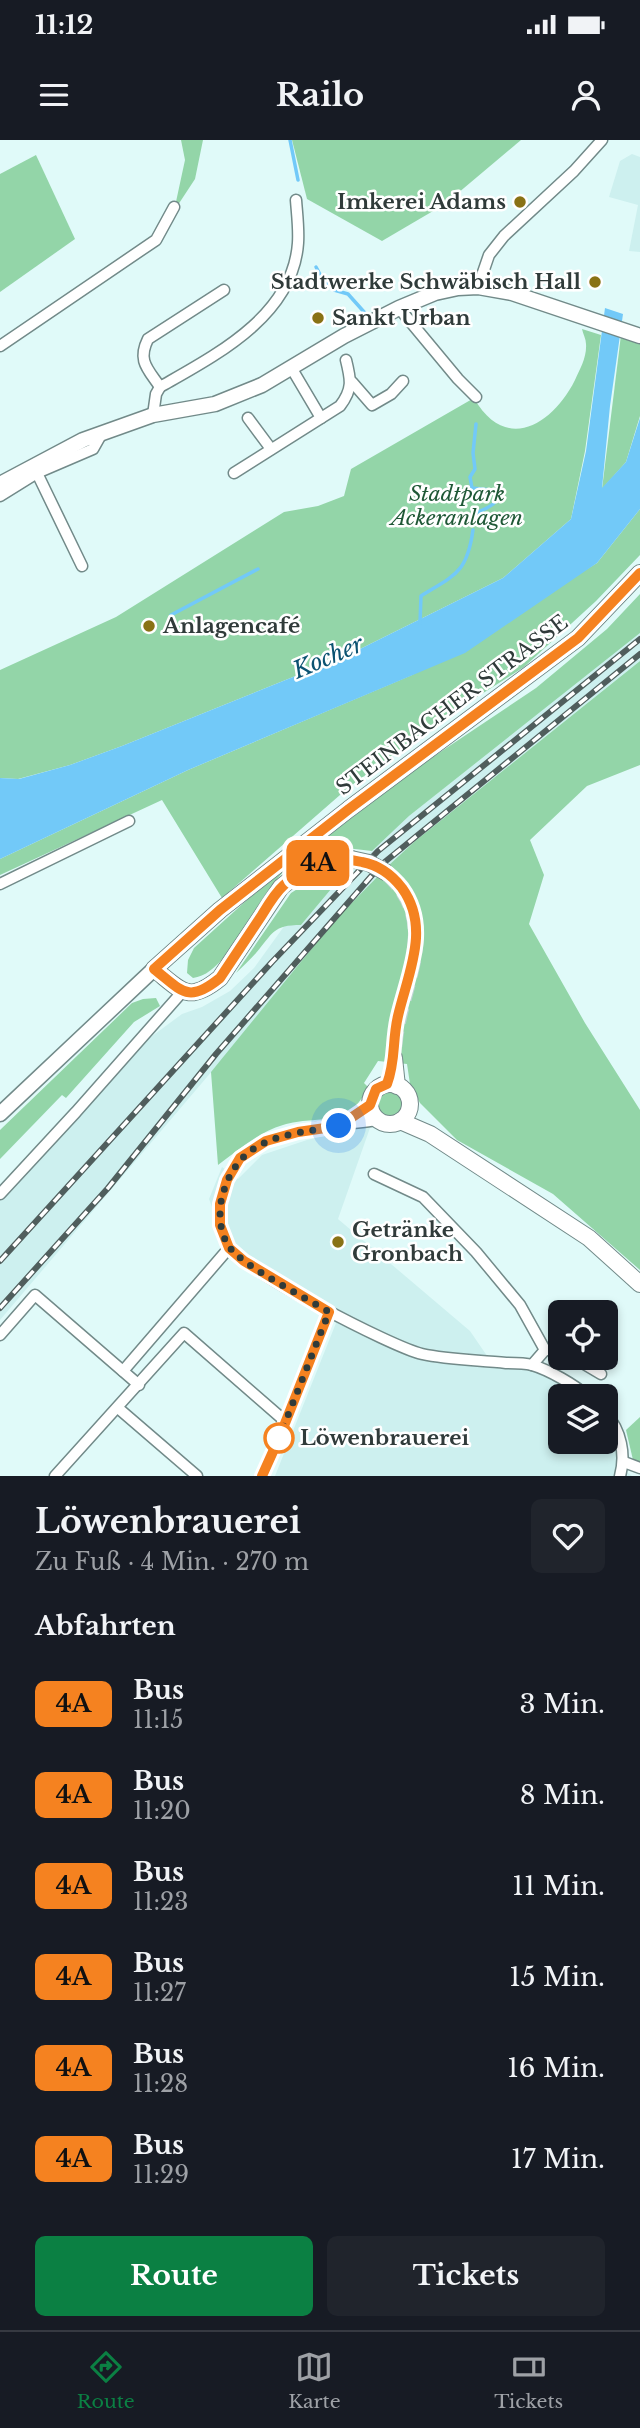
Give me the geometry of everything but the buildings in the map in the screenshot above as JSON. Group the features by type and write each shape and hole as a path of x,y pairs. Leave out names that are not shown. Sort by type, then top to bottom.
{"main road":[{"name":"STEINBACHER STRASSE","path":"154,969 220,910 349,809 578,638 640,573"},
{"path":"154,969 190,994 206,989 220,978 281,887 304,869 324,861 351,859 369,863 387,873"},
{"path":"392,1085 394,1062"},
{"path":"392,1085 407,1094 405,1115 388,1124 373,1112 376,1089 392,1085"},
{"path":"405,1115 589,1238 640,1284"}],"street":[{"path":"478,287 489,255 504,236 574,171 602,140"},
{"path":"153,415 156,394 160,387 225,350 278,302 289,280 298,244 296,200"},
{"path":"0,346 156,240 174,206"},
{"path":"0,484 82,440 153,415 215,404 262,385 344,337 399,308 435,293 478,287 512,293 640,336"},
{"path":"160,387 145,363 142,352 148,339 224,290"},
{"path":"399,308 476,397"},
{"path":"346,360 352,382 372,405 391,394 403,381"},
{"path":"292,369 320,418"},
{"path":"234,473 340,406 349,394 352,382"},
{"path":"248,418 271,449"},
{"path":"0,496 37,473 93,449 102,433"},
{"path":"37,473 82,566"},
{"path":"0,884 129,821"},
{"name":"STEINBACHER STRASSE","path":"0,1114 154,969"},
{"path":"0,1194 183,991"},
{"path":"373,1112 339,1126 298,1132 266,1141 240,1158 227,1180 220,1204 220,1225 229,1248 244,1261 329,1312 406,1350 425,1355 532,1365 570,1384"},
{"path":"339,1126 373,1112"},
{"path":"374,1174 424,1197 520,1305 544,1350"},
{"path":"123,1371 229,1248"},
{"path":"0,1335 35,1296 139,1385"},
{"path":"262,1476 329,1312"},
{"path":"55,1476 184,1334 286,1422"},
{"path":"532,1365 544,1350"},
{"path":"594,1370 601,1374"},
{"path":"118,1408 197,1476"},
{"path":"618,1436 624,1462 620,1476"},
{"path":"624,1462 640,1468"}],"shaded area":[{"path":"632,154 640,157 640,252 629,251 638,205 609,197 620,161"},
{"path":"640,633 640,661 414,842 335,920 259,1016 0,1320 0,1194 140,1045 182,1014 202,1007 230,991 254,968 285,925 301,925 347,870 409,816"},
{"path":"371,1125 338,1219 470,1331 494,1366 532,1368 561,1384 548,1384 548,1454 618,1454 618,1438 623,1462 621,1468 632,1476 275,1476 336,1323 231,1257 209,1199 222,1167 238,1179 262,1155 307,1140"}],"green space":[{"path":"181,140 203,140 195,179 174,211 185,160"},
{"path":"292,140 521,140 445,204 382,241 307,199"},
{"path":"36,155 75,239 0,292 0,174"},
{"path":"622,327 640,333 640,416 626,462 602,489"},
{"name":"Stadtpark Ackeranlagen","path":"582,329 601,335 585,451 571,519 503,578 350,654 122,746 70,765 18,779 0,778 0,670 116,617 284,512 318,506 344,496 351,469 474,398 486,415 500,425 514,429 527,427 541,420 554,410 565,396 581,367 586,349"},
{"path":"640,509 640,555 596,601 524,667 436,723 348,788 222,898 162,800 0,875 0,859 188,770 412,675 597,563"},
{"path":"640,594 640,633 409,816 372,851 325,849 298,859 265,895 224,958 209,972 193,978 187,973 188,960 194,948 290,861 418,767 536,688 607,629"},
{"path":"640,661 640,765 587,786 530,840 544,875 529,924 585,1023 640,1110 640,1270 553,1194 457,1140 420,1103 410,1084 407,1064 378,1061 364,1083 368,1087 351,1110 332,1118 296,1122 274,1128 249,1142 218,1165 211,1072 335,920 414,842"},
{"path":"331,868 347,870 301,925 274,932 236,973 291,893"},
{"path":"156,998 160,1006 134,1022 66,1098 62,1095 0,1159 0,1130 132,1003"},
{"path":"389,1091 398,1095 402,1104 398,1113 389,1117 380,1113 376,1104 380,1095"},
{"path":"640,1417 640,1465 633,1460 626,1430"}],"water":[{"path":"605,308 623,314 602,488 626,462 640,418 640,509 597,563 465,653 188,770 0,859 0,778 19,779 70,765 350,654 503,578 571,519 586,451"}],"waterway":[{"path":"290,140 298,180"},
{"path":"316,267 323,280 334,290 348,294 365,313"},
{"path":"470,520 472,515 494,504 500,491 472,488 470,477 475,469 473,453 476,424"},
{"path":"420,623 421,596 451,577 463,564 473,530"},
{"path":"171,615 258,569"}],"tunnel":[{"path":"387,873 405,894 414,916 416,938 396,1033 394,1058"}],"railway":[{"path":"0,1261 272,962 378,851 640,639"},
{"path":"0,1308 108,1188 216,1054 381,865 640,654"}],"bus line":[{"name":"4A","path":"262,1476 329,1312 244,1261 229,1248 220,1225 220,1204 227,1180 240,1158 266,1141 298,1132 339,1126 370,1105 370,1099 376,1089 387,1084 394,1066 393,1040 397,1018 414,961 417,933 415,914 408,897 387,873 369,863 351,859 324,861 304,869 281,887 220,978 206,989 190,994 154,969 220,910 349,809 578,638 640,573"}],"place":[{"name":"Imkerei Adams","path":"520,202"},
{"name":"Stadtwerke Schwäbisch Hall","path":"595,282"},
{"name":"Sankt Urban","path":"318,318"},
{"name":"Anlagencafé","path":"149,626"},
{"name":"Getränke Gronbach","path":"338,1242"},
{"name":"Löwenbrauerei","path":"279,1438"}],"route":[{"path":"279,1438 329,1312 244,1261 229,1248 220,1225 220,1204 227,1180 240,1158 266,1141 298,1132 339,1126"}],"water label":[{"name":"Kocher","path":"328,657"}]}
